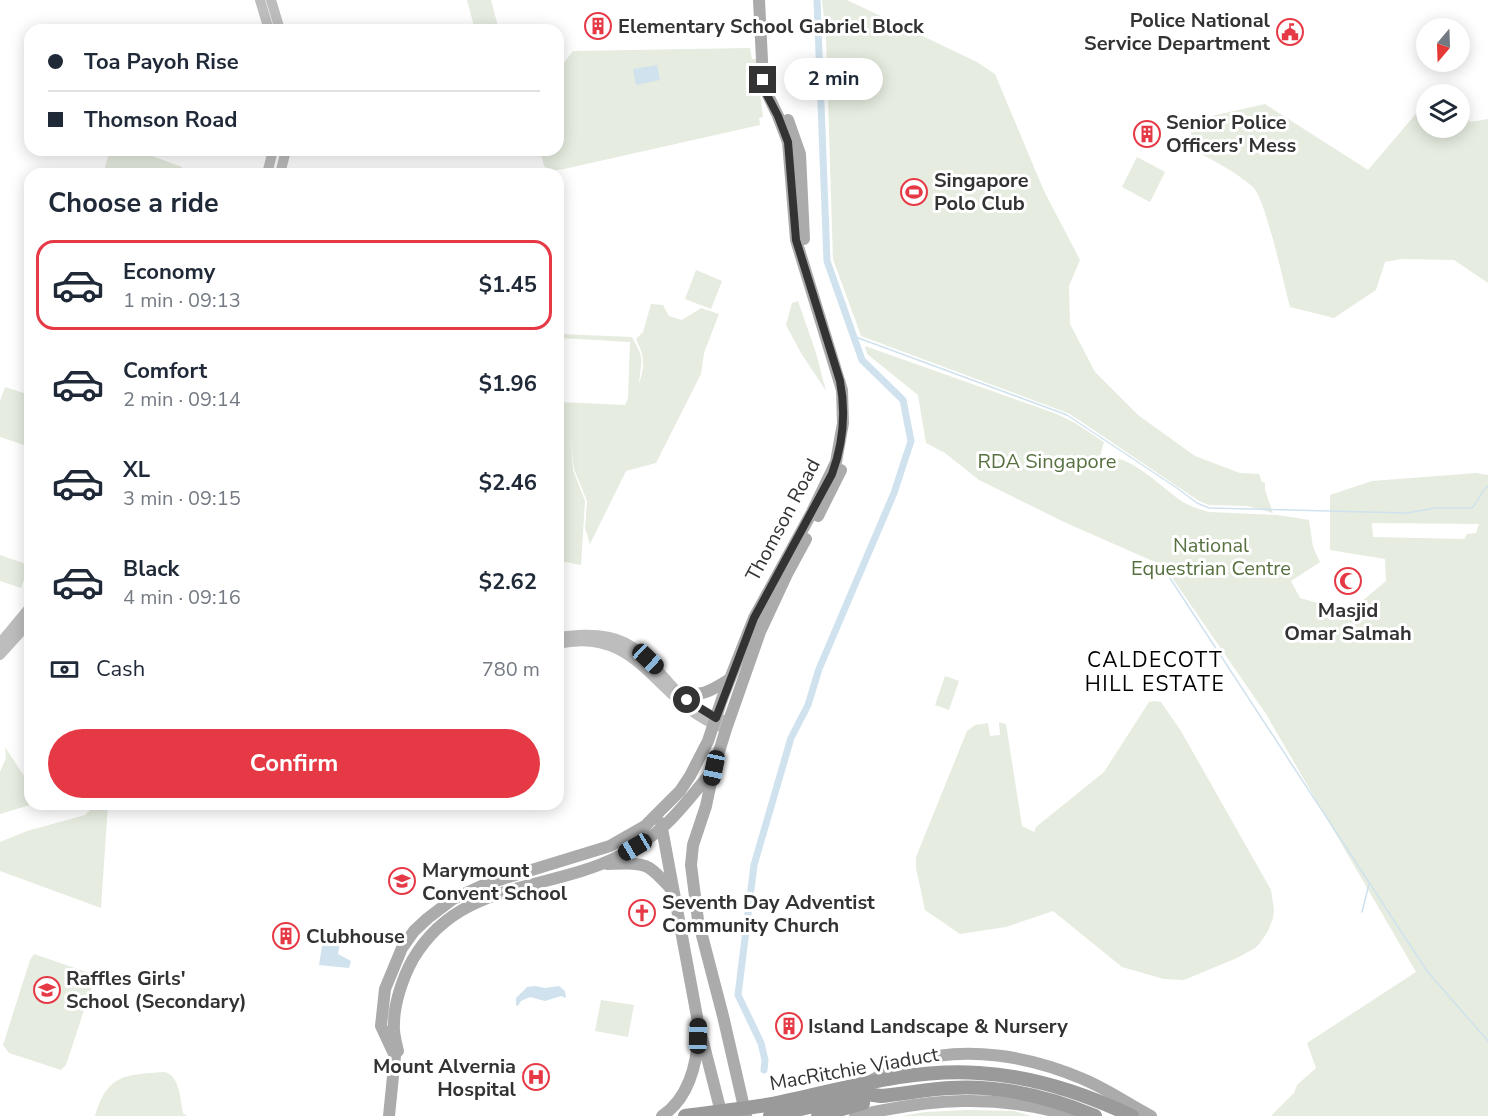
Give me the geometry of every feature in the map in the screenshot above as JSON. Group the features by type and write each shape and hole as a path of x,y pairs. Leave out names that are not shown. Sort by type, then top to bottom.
{"highway":[{"name":"MacRitchie Viaduct","path":"686,1116 770,1104 911,1074 950,1071 998,1074 1073,1091 1132,1116"},
{"name":"MacRitchie Viaduct","path":"881,1096 950,1088 981,1088 1028,1095 1071,1106 1095,1116"},
{"path":"766,1112 866,1095 881,1096"},
{"path":"818,1116 881,1096"}],"main road":[{"path":"260,0 267,24"},
{"path":"272,0 278,24"},
{"name":"Thomson Road","path":"391,1116 395,1056 381,1026 382,1010 393,966 402,948 414,931 442,905 454,898 486,884 610,846 629,837 660,813 690,776 708,741 754,618 832,474 839,451 844,402 840,381 796,240 788,142 765,91 763,80 759,0"},
{"name":"Thomson Road","path":"746,1114 703,943 691,865 693,845 727,726 764,621 839,477 847,451 850,422 847,380 825,323 805,244 798,145 770,77 768,0"},
{"path":"0,643 24,614"},
{"path":"0,655 24,629"},
{"path":"564,636 593,634 611,637 630,645 658,668 687,700 715,721"},
{"path":"564,644 583,642 617,648 636,659 684,707 727,726"},
{"path":"678,691 690,695 706,693 730,679"},
{"name":"Thomson Road","path":"600,864 627,852 662,829 714,768"},
{"path":"660,813 698,1022 720,1116 766,1112 860,1087 908,1062 951,1055 997,1055 1048,1066 1084,1079 1152,1116"},
{"path":"391,1116 399,1056 393,1025 406,972 426,940 450,917 465,907 492,896 600,864 646,865 653,869 673,891"},
{"path":"683,946 686,938 690,936 697,936 703,943"},
{"path":"693,989 699,996 708,997 712,992 713,978"},
{"path":"662,1116 675,1108 687,1086 697,1050 698,1022"},
{"path":"740,1083 748,1097 766,1112"},
{"path":"860,1087 855,1102 856,1116 944,1101 1021,1104 1071,1116"},
{"path":"835,1093 840,1116"}],"green space":[{"path":"467,0 491,0 497,24 473,24"},
{"path":"822,0 847,0 977,62 995,74 1044,191 1080,260 1069,286 1070,324 1095,372 1138,415 1195,456 1240,473 1259,474 1262,482 1265,483 1265,490 1273,513 1248,506 1209,505 1199,501 1070,414 861,336 833,259 826,36"},
{"path":"750,48 752,59 756,59 763,117 759,118 760,125 564,169 546,168 542,156 564,156 564,62 573,51"},
{"path":"1265,104 1368,170 1416,114 1416,138 1470,138 1470,122 1488,119 1488,283 1454,260 1401,259 1385,262 1376,290 1334,318 1290,307 1269,225 1258,195 1253,187 1239,176 1194,150 1189,121"},
{"path":"108,156 152,156 182,167 182,168 105,168"},
{"path":"1137,157 1165,172 1150,202 1122,187"},
{"path":"696,270 722,281 711,309 685,299"},
{"path":"798,301 826,391 786,325 792,303"},
{"path":"651,304 663,305 669,316 682,320 701,308 719,314 704,353 701,374 656,463 626,471 590,544 585,528 587,501 574,469 571,436 573,470 585,501 581,565 564,562 564,402 625,405 628,398 630,342 564,338 564,334 632,337 642,360 639,384 643,361 636,339 643,332"},
{"path":"865,346 1057,414 1104,442 1098,464 1108,458 1117,458 1127,462 1192,507 1209,512 1278,515 1309,520 1313,547 1320,562 1291,581 1300,598 1349,612 1386,581 1385,559 1330,550 1330,495 1372,481 1476,473 1488,475 1488,1116 1271,1116 1294,1093 1297,1085 1316,1068 1307,1043 1416,972 1266,714 1164,566 1064,522 979,480 945,453 926,443 918,395 867,354","holes":["1372,523 1479,524 1476,533 1467,534 1464,539 1373,537"]},
{"path":"5,387 24,393 24,445 0,437 0,401"},
{"path":"0,555 24,563 24,579 21,588 0,581"},
{"path":"945,676 959,681 949,710 935,705"},
{"path":"1149,702 1161,702 1181,731 1271,890 1273,918 1268,931 1255,948 1184,980 1164,979 1122,967 1053,911 1006,927 960,934 925,910 916,868 916,857 967,731 975,725 988,723 990,736 1000,735 999,722 1006,724 1022,826 1034,832 1036,827 1104,772"},
{"path":"5,747 24,776 24,807 0,814 0,772 6,758"},
{"path":"90,810 108,810 101,908 0,871 0,842 27,831 85,815"},
{"path":"34,954 92,974 94,980 66,1065 61,1070 9,1053 3,1045 30,960"},
{"path":"601,1000 634,1005 628,1037 595,1031"},
{"path":"164,1072 169,1074 176,1083 183,1113 187,1116 95,1116 106,1092 119,1079 138,1074"},
{"path":"1014,1111 1031,1116 902,1116 925,1112"}],"water":[{"path":"657,65 660,80 636,85 633,69"},
{"path":"323,940 340,942 338,954 351,961 349,968 319,965"},
{"path":"559,986 565,991 566,998 561,996 545,1001 530,997 521,1001 518,1006 516,1005 516,998 527,987 545,988"}],"waterway":[{"path":"764,1070 765,1060 761,1043 738,995 754,865 791,738 808,705 819,669 894,493 911,441 903,400 862,360 827,261 817,0"},
{"path":"853,336 1067,415 1197,503 1209,508 1407,513 1435,508 1472,508 1488,486"},
{"path":"1166,572 1427,971 1488,1041"},
{"path":"1362,912 1369,884"}],"place":[{"name":"Elementary School Gabriel Block","path":"598,26"},
{"name":"Police National Service Department","path":"1290,32"},
{"name":"Senior Police Officers' Mess","path":"1147,134"},
{"name":"Singapore Polo Club","path":"914,192"},
{"name":"Masjid Omar Salmah","path":"1348,581"},
{"name":"Marymount Convent School","path":"402,881"},
{"name":"Seventh Day Adventist Community Church","path":"642,913"},
{"name":"Clubhouse","path":"286,936"},
{"name":"Raffles Girls' School (Secondary)","path":"47,990"},
{"name":"Island Landscape & Nursery","path":"789,1026"},
{"name":"Mount Alvernia Hospital","path":"536,1077"}],"district":[{"name":"CALDECOTT HILL ESTATE","path":"1155,672"}],"route":[{"path":"687,700 716,718 754,618 832,474 839,451 843,423 844,402 840,381 796,240 788,142 765,91 763,80"}],"park label":[{"name":"RDA Singapore","path":"1047,461"},
{"name":"National Equestrian Centre","path":"1211,556"}]}
